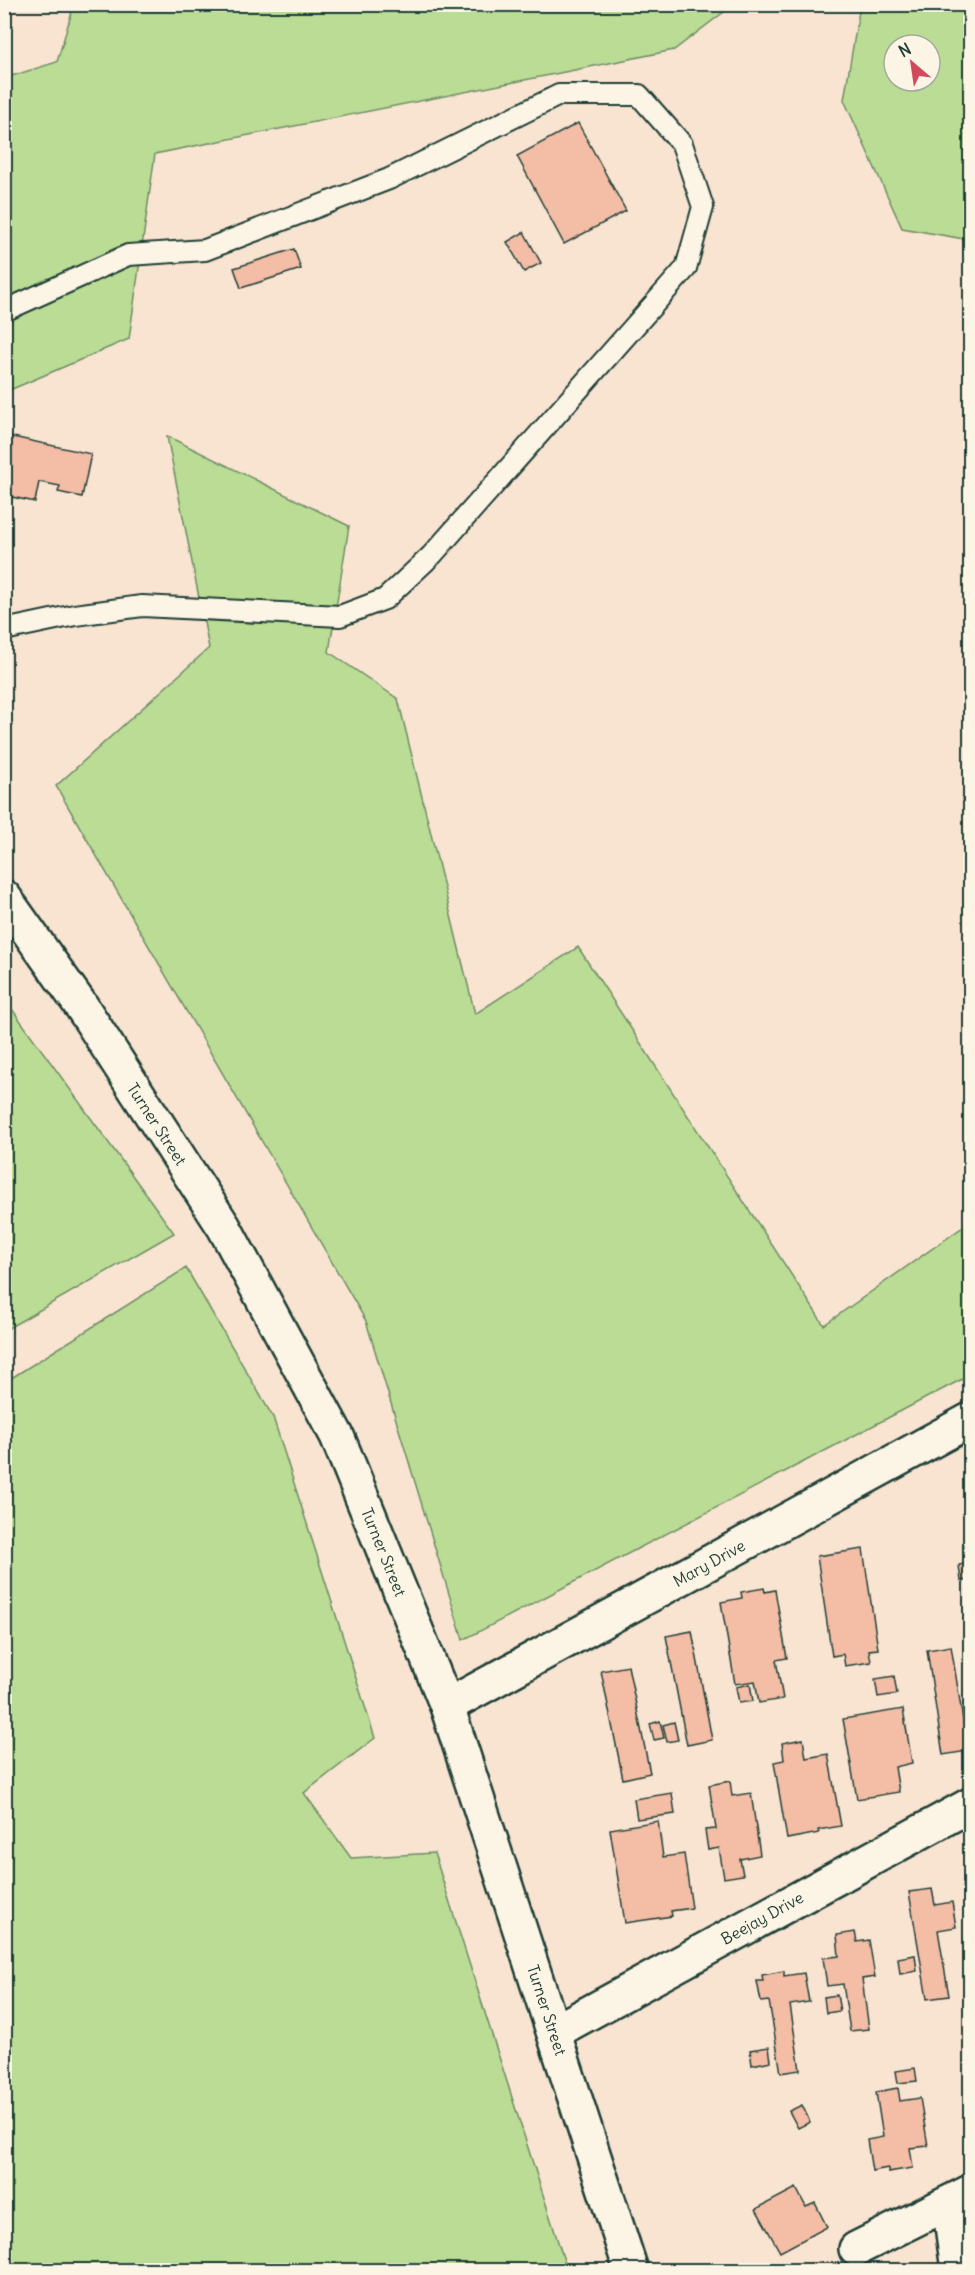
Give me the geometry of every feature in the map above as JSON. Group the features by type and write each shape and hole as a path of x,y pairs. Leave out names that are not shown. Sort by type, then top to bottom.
{"street":[{"name":"Turner Street","path":"4,897 82,1007 230,1238 337,1436 447,1706 631,2271"},
{"name":"Mary Drive","path":"447,1706 970,1420"},
{"name":"Beejay Drive","path":"554,2032 970,1805"},
{"path":"856,2249 960,2197 958,2271"}],"lane":[{"path":"4,311 128,255 205,250 389,179 559,95 639,95 682,144 703,207 686,268 432,555 385,599 340,616 142,606 75,615 4,630"}],"green space":[{"path":"74,5 733,5 674,50 155,154 129,339 5,392 5,78 57,62"},
{"path":"860,5 970,5 970,240 902,228 844,100"},
{"path":"167,436 349,526 329,652 398,699 475,1014 578,947 824,1325 970,1222 970,1375 463,1640 366,1321 56,786 209,648"},
{"path":"4,998 174,1233 5,1330 4,1330"},
{"path":"186,1268 273,1417 375,1738 304,1793 351,1858 434,1853 567,2270 5,2270 5,1382"}],"building":[{"path":"578,123 626,211 564,244 517,156"},
{"path":"524,232 541,263 524,272 507,242"},
{"path":"294,249 301,269 241,288 234,268"},
{"path":"4,435 91,454 82,497 58,492 60,486 39,482 35,502 12,497 11,502 4,500"},
{"path":"970,1484 970,1517 965,1485"},
{"path":"863,1549 878,1649 869,1650 871,1662 845,1666 843,1654 832,1656 817,1556"},
{"path":"970,1563 970,1580 961,1581 959,1565"},
{"path":"764,1588 765,1592 775,1590 787,1658 776,1660 783,1699 759,1703 755,1681 735,1684 721,1602 742,1598 741,1592"},
{"path":"692,1631 712,1740 687,1745 666,1636"},
{"path":"951,1646 968,1751 943,1755 927,1650"},
{"path":"628,1666 650,1773 623,1779 601,1671"},
{"path":"894,1676 897,1694 878,1697 875,1679"},
{"path":"750,1684 753,1701 739,1703 736,1687"},
{"path":"903,1709 912,1763 895,1767 899,1792 857,1799 843,1719"},
{"path":"660,1721 664,1738 654,1740 650,1724"},
{"path":"674,1722 678,1740 667,1742 663,1725"},
{"path":"803,1739 806,1758 828,1754 841,1826 787,1839 774,1762 784,1760 782,1743"},
{"path":"730,1781 732,1796 751,1793 760,1855 740,1859 743,1875 724,1878 719,1848 708,1850 705,1830 716,1829 709,1785"},
{"path":"672,1793 675,1814 637,1819 634,1799"},
{"path":"658,1821 663,1857 684,1854 692,1908 671,1911 672,1916 625,1923 610,1829"},
{"path":"932,1889 935,1905 952,1902 956,1927 938,1930 949,1996 927,1999 909,1892"},
{"path":"855,1932 857,1942 869,1940 875,1977 862,1979 869,2029 850,2031 843,1984 827,1986 823,1958 839,1956 837,1935"},
{"path":"915,1955 917,1971 900,1974 898,1958"},
{"path":"784,1971 784,1976 804,1973 809,2002 790,2005 800,2070 781,2073 769,2001 761,2002 757,1981 763,1981 762,1975"},
{"path":"837,1995 840,2011 826,2013 824,1997"},
{"path":"769,2047 771,2061 752,2065 750,2050"},
{"path":"915,2068 917,2081 898,2083 896,2071"},
{"path":"898,2088 900,2101 920,2098 928,2146 910,2148 913,2168 888,2172 888,2168 872,2171 867,2140 883,2137 876,2092"},
{"path":"802,2105 810,2122 798,2128 789,2111"},
{"path":"796,2188 806,2207 815,2203 827,2227 780,2252 756,2209"}]}
